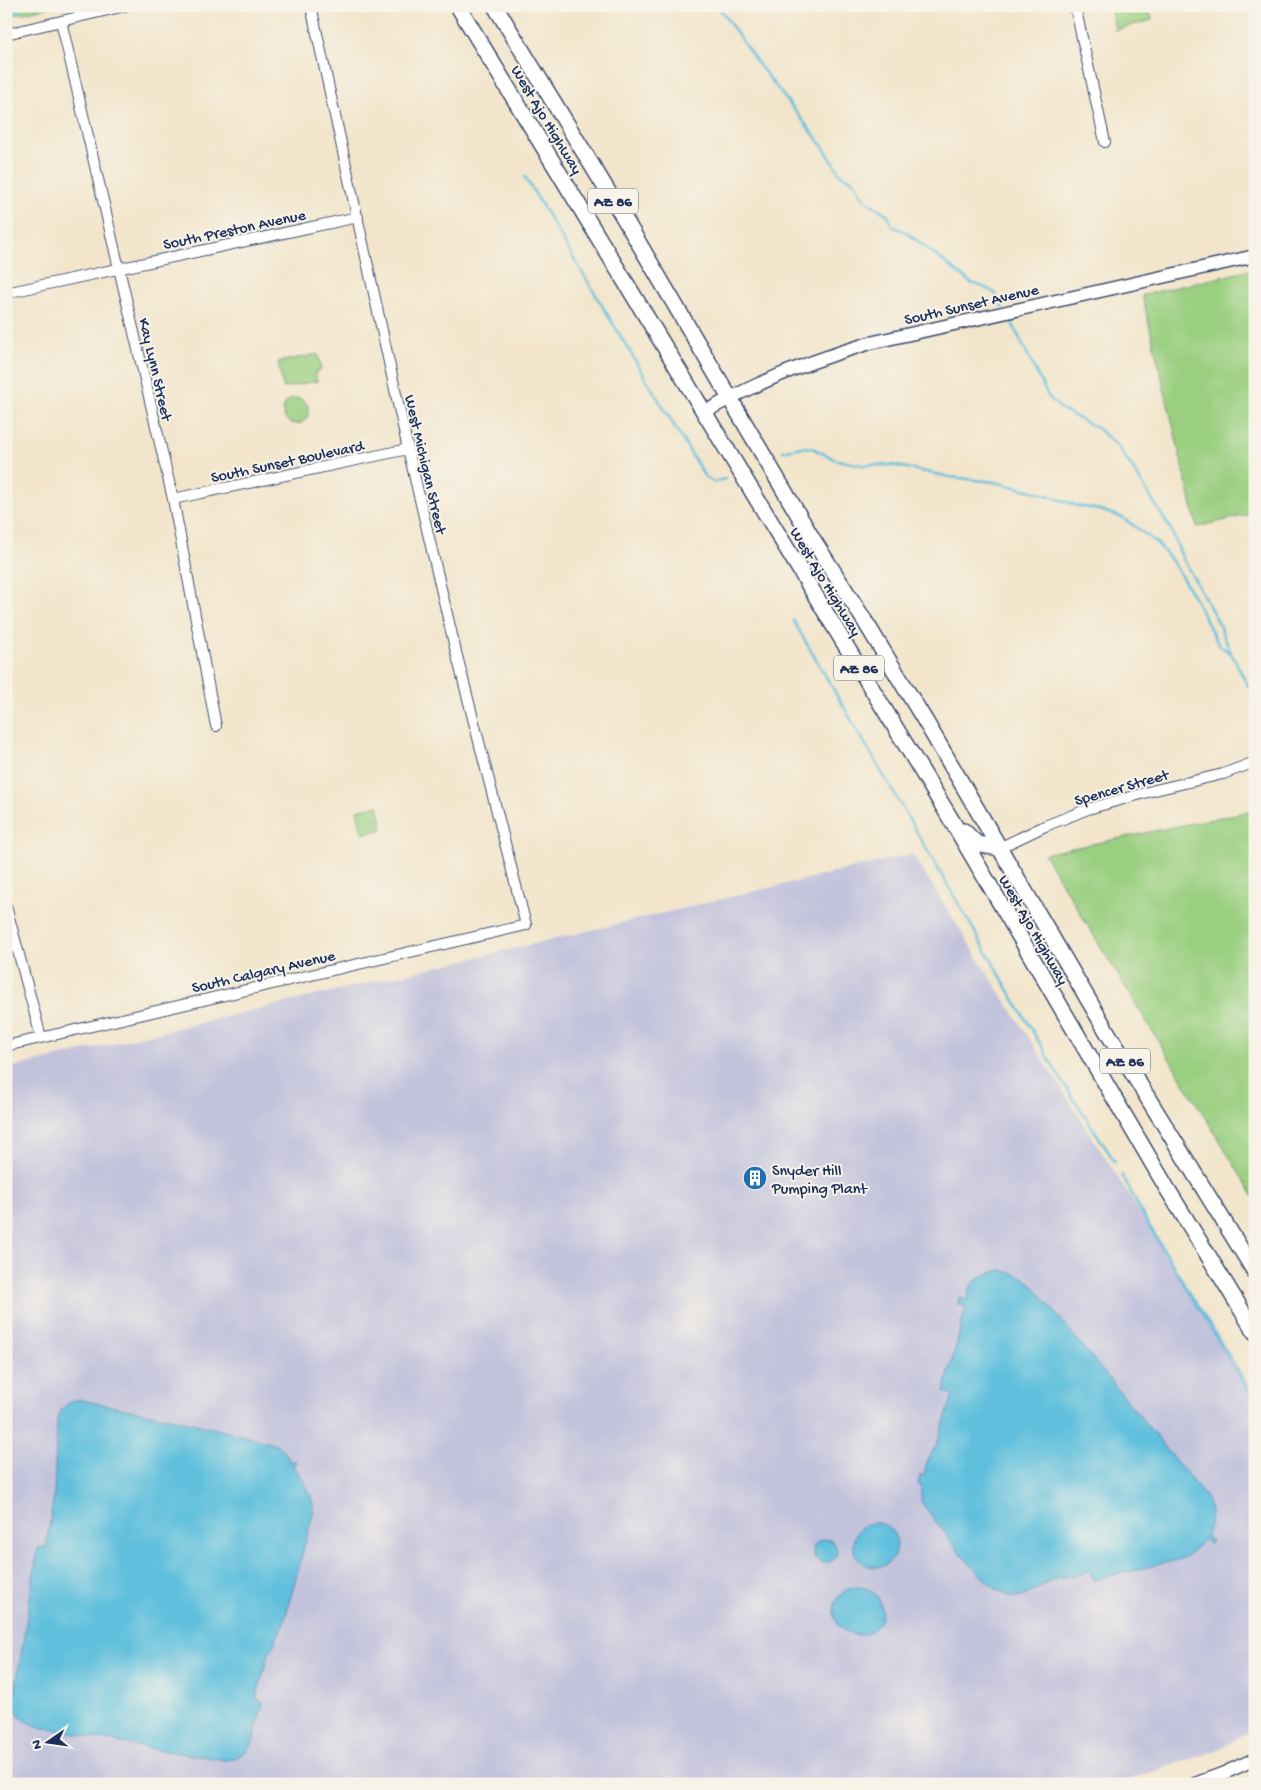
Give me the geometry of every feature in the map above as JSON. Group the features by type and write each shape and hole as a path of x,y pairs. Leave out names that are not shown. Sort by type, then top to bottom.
{"main road":[{"name":"West Ajo Highway","path":"458,6 928,781 1168,1190 1255,1332"},
{"name":"West Ajo Highway","path":"495,6 619,210 812,538 866,623 1109,1035 1255,1272"},
{"path":"928,781 938,788 966,834 978,844 999,848"}],"street":[{"path":"6,34 126,6"},
{"name":"West Michigan Street","path":"311,6 408,449 456,652 526,925"},
{"path":"1075,6 1105,142"},
{"name":"Kay Lynn Street","path":"62,22 173,500 216,726"},
{"name":"South Preston Avenue","path":"6,293 358,217"},
{"name":"South Sunset Avenue","path":"705,412 741,391 840,352 870,343 1255,256"},
{"name":"South Sunset Boulevard","path":"173,500 408,449"},
{"name":"Spencer Street","path":"999,848 1045,826 1088,809 1155,790 1223,774 1255,762"},
{"path":"6,906 41,1037"},
{"name":"South Calgary Avenue","path":"6,1046 526,925"},
{"path":"1195,1784 1255,1759"}],"shaded area":[{"path":"912,854 1255,1393 1255,1729 1215,1751 1116,1784 6,1784 6,1069"}],"green space":[{"path":"6,6 55,6 6,17"},
{"path":"1110,6 1149,6 1152,20 1115,30"},
{"path":"1255,269 1255,513 1197,527 1142,295"},
{"path":"318,354 321,370 315,372 317,381 283,388 278,362"},
{"path":"296,398 305,402 309,411 305,420 296,424 287,420 283,411 287,402"},
{"path":"378,805 383,829 362,834 357,810"},
{"path":"1255,810 1255,1199 1044,854"}],"water":[{"path":"1002,1270 1023,1277 1032,1284 1207,1499 1210,1518 1206,1537 1212,1541 1210,1544 1204,1540 1187,1556 1177,1560 1094,1580 1090,1572 1064,1577 1045,1584 1024,1596 1015,1597 1004,1594 992,1586 966,1560 942,1530 921,1501 921,1485 918,1484 920,1475 924,1476 927,1461 937,1444 953,1395 944,1392 966,1307 958,1304 959,1298 967,1300 970,1288 976,1281"},
{"path":"73,1400 82,1400 179,1420 279,1446 285,1452 290,1462 294,1460 296,1463 292,1465 309,1492 314,1510 284,1622 267,1659 256,1699 263,1702 253,1742 246,1752 233,1759 225,1760 142,1747 40,1727 25,1721 18,1714 14,1698 38,1548 46,1547 54,1496 57,1420 63,1408"},
{"path":"879,1523 891,1529 896,1536 896,1554 891,1561 884,1566 871,1567 863,1564 856,1557 853,1541 856,1533 863,1526"},
{"path":"825,1539 830,1540 836,1546 836,1556 830,1562 825,1563 820,1562 814,1556 813,1551 814,1546 820,1540"},
{"path":"858,1587 867,1589 875,1594 880,1602 882,1611 880,1620 875,1628 867,1633 858,1635 849,1633 841,1628 836,1620 834,1611 836,1602 841,1594 849,1589"}],"waterway":[{"path":"718,6 759,65 822,145 841,175 854,181 864,199 888,215 892,226 906,232 971,283 995,293 1003,308"},
{"path":"6,14 11,15 20,11"},
{"path":"525,177 705,477 713,482 725,479"},
{"path":"1009,317 1049,398 1061,409 1098,429 1116,445 1128,461 1171,530 1182,557 1217,620 1248,686 1255,693"},
{"path":"783,451 802,447 812,448 837,460 861,465 892,465 950,477 994,482 1041,493 1078,506 1100,510 1121,517 1158,544 1172,561 1194,597 1218,644 1230,653"},
{"path":"793,620 1060,1078 1115,1162"},
{"path":"1122,1175 1144,1217 1255,1402"}],"place":[{"name":"Snyder Hill Pumping Plant","path":"755,1178"}]}
